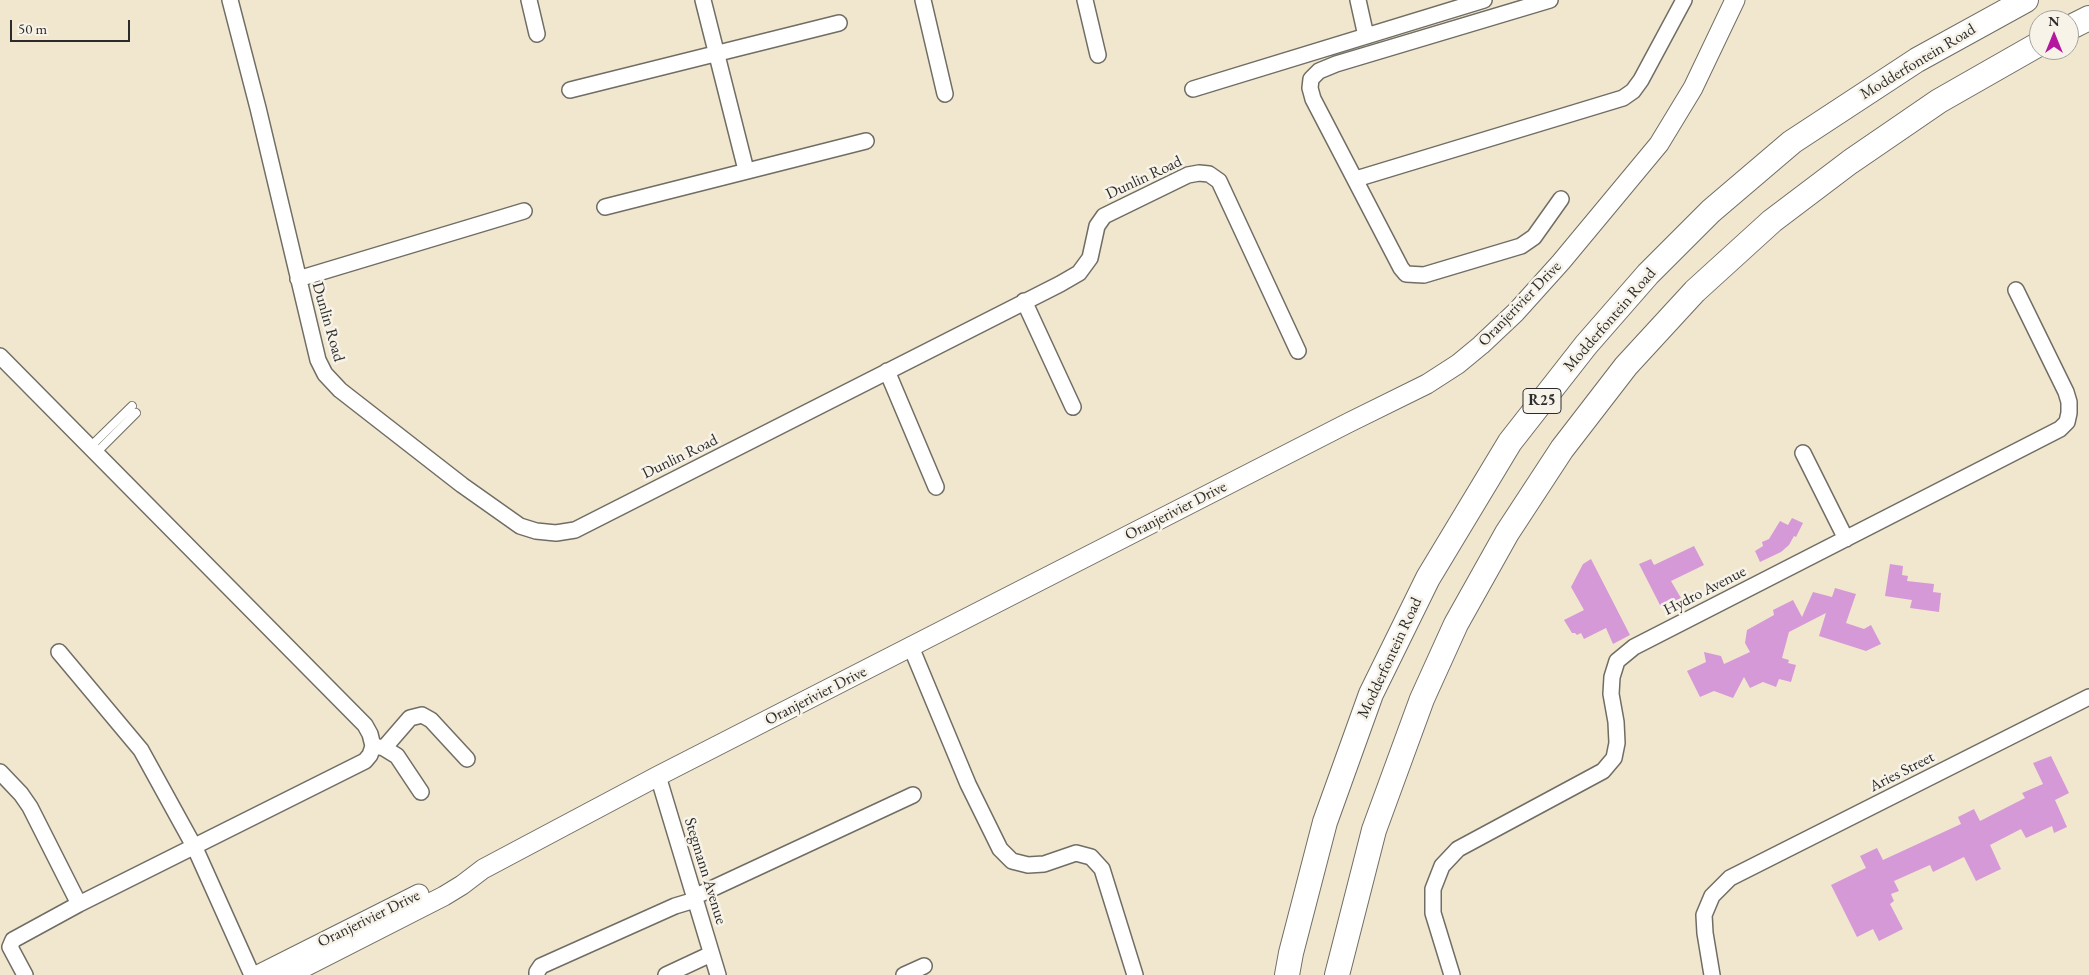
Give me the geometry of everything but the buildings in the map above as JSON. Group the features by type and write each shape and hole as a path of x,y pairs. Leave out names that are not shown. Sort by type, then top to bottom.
{"main road":[{"name":"Modderfontein Road","path":"1287,975 1291,952 1324,822 1371,694 1428,578 1510,442 1586,345 1648,274 1711,211 1792,142 1917,60 2026,0"},
{"name":"R25","path":"1337,975 1374,830 1422,700 1456,624 1507,533 1574,434 1626,366 1695,292 1772,221 1850,162 1939,101 2029,50"}],"street":[{"name":"Dunlin Road","path":"230,0 258,108 318,360 325,374 340,390 462,485 520,526 536,531 556,533 575,530 773,431 1024,301 1079,272 1090,258 1097,226 1104,216 1188,175 1209,174 1219,181 1225,190 1298,350"},
{"path":"529,0 537,34"},
{"path":"702,0 746,170"},
{"path":"923,0 945,94"},
{"path":"1085,0 1098,55"},
{"path":"1358,0 1366,36"},
{"path":"1192,89 1484,0"},
{"path":"1550,0 1319,70 1312,78 1310,88 1313,99 1401,268 1406,274 1414,276 1424,275 1521,246 1534,237 1560,198"},
{"path":"1356,179 1623,98 1633,91 1641,80 1684,0"},
{"name":"Oranjerivier Drive","path":"289,975 444,896 483,869 658,776 1427,384 1458,364 1509,318 1562,262 1659,144 1693,88 1735,0"},
{"path":"570,90 839,23"},
{"path":"605,207 866,141"},
{"path":"298,279 524,210"},
{"name":"Hydro Avenue","path":"1452,975 1433,913 1433,889 1442,866 1458,849 1603,771 1614,758 1617,743 1616,722 1611,694 1612,677 1617,661 1634,647 2060,428 2066,422 2069,413 2069,402 2016,290"},
{"path":"1024,301 1073,407"},
{"path":"0,356 365,725 378,747 397,756 421,792"},
{"path":"887,371 936,487"},
{"path":"1803,453 1846,539"},
{"path":"911,647 968,784 1000,849 1012,861 1028,865 1044,864 1076,853 1091,857 1102,869 1105,877 1135,975"},
{"path":"59,652 141,750 194,848 252,975"},
{"name":"Aries Street","path":"1712,975 1704,915 1712,896 1730,878 2089,697"},
{"path":"25,975 10,947 13,940 79,904 365,761 410,718 422,715 431,720 467,759"},
{"path":"0,772 21,794 30,807 79,904"},
{"name":"Stegmann Avenue","path":"658,776 718,975"},
{"path":"537,975 540,966 675,906 695,899 913,795"},
{"name":"Oranjerivier Drive","path":"258,975 342,931 424,892 483,869"},
{"path":"666,975 711,954"},
{"path":"904,975 924,966"}],"lane":[{"path":"94,449 134,409"}]}
